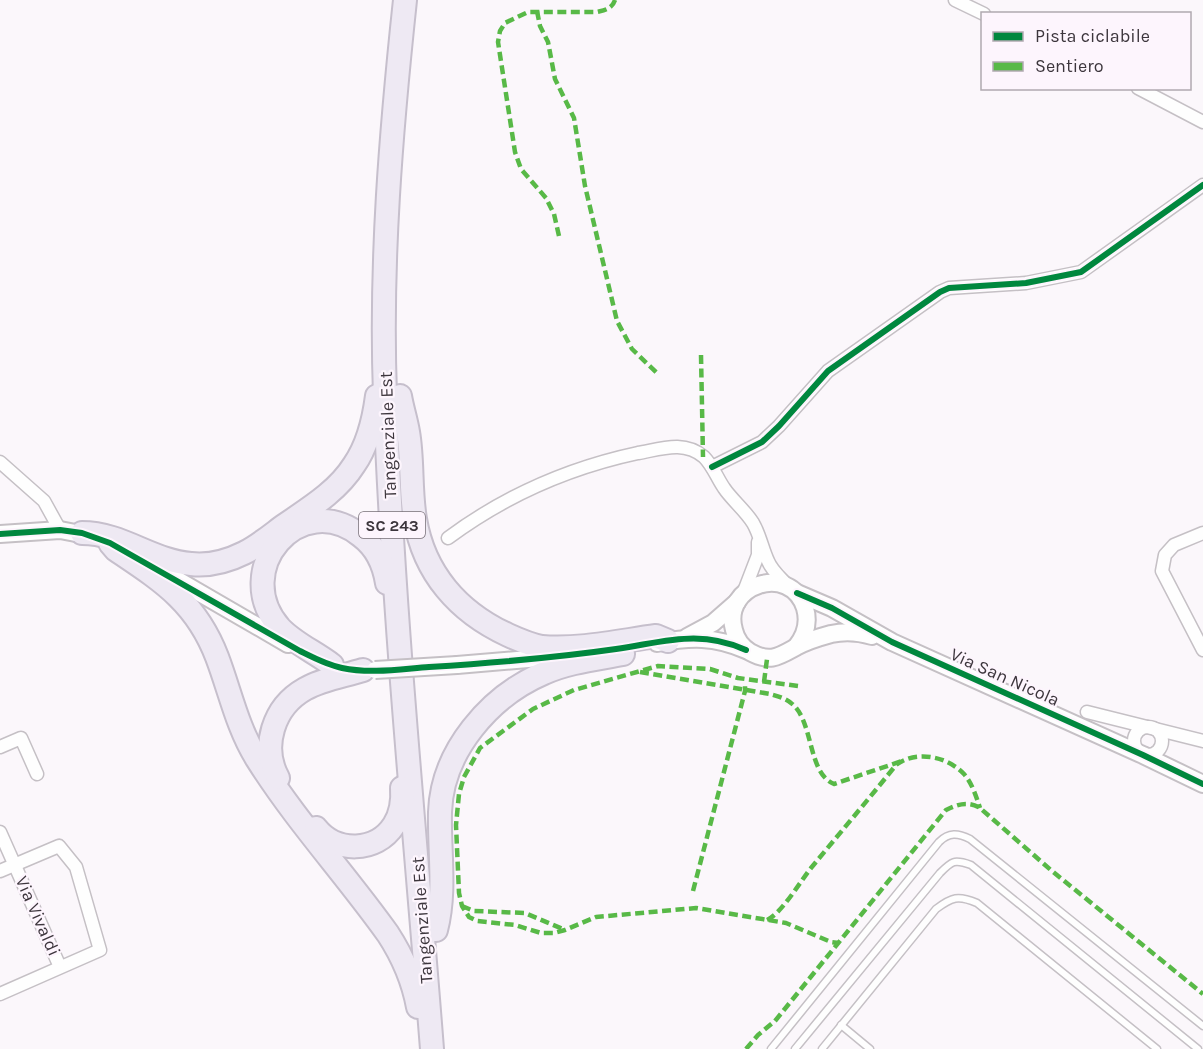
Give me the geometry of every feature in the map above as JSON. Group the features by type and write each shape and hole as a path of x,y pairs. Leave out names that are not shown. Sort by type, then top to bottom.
{"highway":[{"name":"Tangenziale Est","path":"405,0 389,171 385,394 399,646 432,1049"},
{"name":"Tangenziale Est","path":"419,0 401,200 400,396 408,577 445,1049"},
{"path":"82,533 111,536 159,557 204,565 245,553 310,508 345,477 365,444 376,406 381,323 385,311"},
{"path":"400,396 409,433 414,518 418,533 433,571 444,588 462,606 483,622 502,632 524,642 541,646 583,645 656,636 666,641"},
{"path":"332,665 280,628 269,613 263,596 262,578 266,559 274,544 303,524 321,521 339,524 355,531 370,543 380,558 386,576 395,636 399,646"},
{"path":"110,543 168,585 200,622 217,656 236,715 255,755 278,792 376,917 398,949 413,983 423,1049"},
{"path":"436,930 441,911 440,810 443,789 448,773 473,728 494,705 510,692 545,672 627,653 666,641"},
{"path":"369,670 314,684 302,690 282,710 274,723 270,753 272,767 319,831 330,841 344,846 359,846 373,842 394,826 400,812 402,796 401,717 405,700"}],"street":[{"path":"955,0 981,13"},
{"path":"1142,90 1203,122"},
{"path":"712,467 762,442 828,371 940,292 949,288 1026,283 1081,272 1203,185"},
{"name":"Via San Nicola","path":"448,538 478,516 571,471 607,460 672,446 695,452 712,467 725,490 752,521 769,563 793,590 807,616 807,628 796,647"},
{"path":"0,462 44,501 60,530"},
{"path":"0,534 60,530 82,533 110,543 300,651 332,665 369,670 512,662 666,641"},
{"path":"746,650 738,641 733,625 733,615 758,555 758,532"},
{"path":"1203,533 1174,545 1165,555 1162,571 1203,650"},
{"name":"Via San Nicola","path":"666,641 712,623 754,586 774,583 832,608 892,642 1203,784"},
{"name":"Via San Nicola","path":"666,641 713,639 767,659 786,654 796,647 824,636 843,632 869,635 892,642"},
{"path":"1087,712 1203,741"},
{"path":"1143,755 1152,755 1160,750 1162,741 1159,733 1151,728"},
{"path":"0,747 21,738 37,774"},
{"name":"Via Vivaldi","path":"0,832 60,967"},
{"path":"0,871 59,846 76,867 100,950 0,994"}],"lane":[{"path":"771,1049 939,842 955,834 970,839 1203,1026"},
{"path":"795,1049 940,873 950,862 960,861 971,865 1198,1049"},
{"path":"822,1049 936,909 948,899 963,897 977,903 1157,1049"},
{"path":"841,1025 870,1049"}],"marked path":[{"path":"559,236 554,214 546,198 521,169 515,152 498,42 500,31 505,23 528,12 597,12 610,7 615,0"},
{"path":"537,11 540,26 548,42 555,79 574,118 585,186 617,321 632,349 658,374"},
{"path":"701,355 703,457"},
{"path":"764,682 767,659"},
{"path":"798,686 738,678 710,669 658,666 574,690 533,709 480,748 464,777 459,794 456,825 459,893 462,906 469,917 477,921 515,925 541,933 565,930 596,917 696,908 786,923 831,942 839,943"},
{"path":"640,672 781,697 798,711 804,721 819,769 825,778 834,784 902,761"},
{"path":"693,891 745,685"},
{"path":"767,920 784,905 811,868 896,765 904,760 931,757 957,768 969,781 980,808"},
{"path":"746,1049 775,1021 946,810 963,804 980,808 1052,871 1203,994"},
{"path":"462,906 474,911 525,913 565,930"}],"cycle path":[{"path":"712,467 762,442 828,371 940,292 949,288 1026,283 1081,272 1203,185"},
{"path":"0,534 60,530 82,533 110,543 300,651 331,665 353,670 386,670 523,660 682,639 713,640 746,650"},
{"path":"797,593 832,608 892,642 1203,784"}]}
